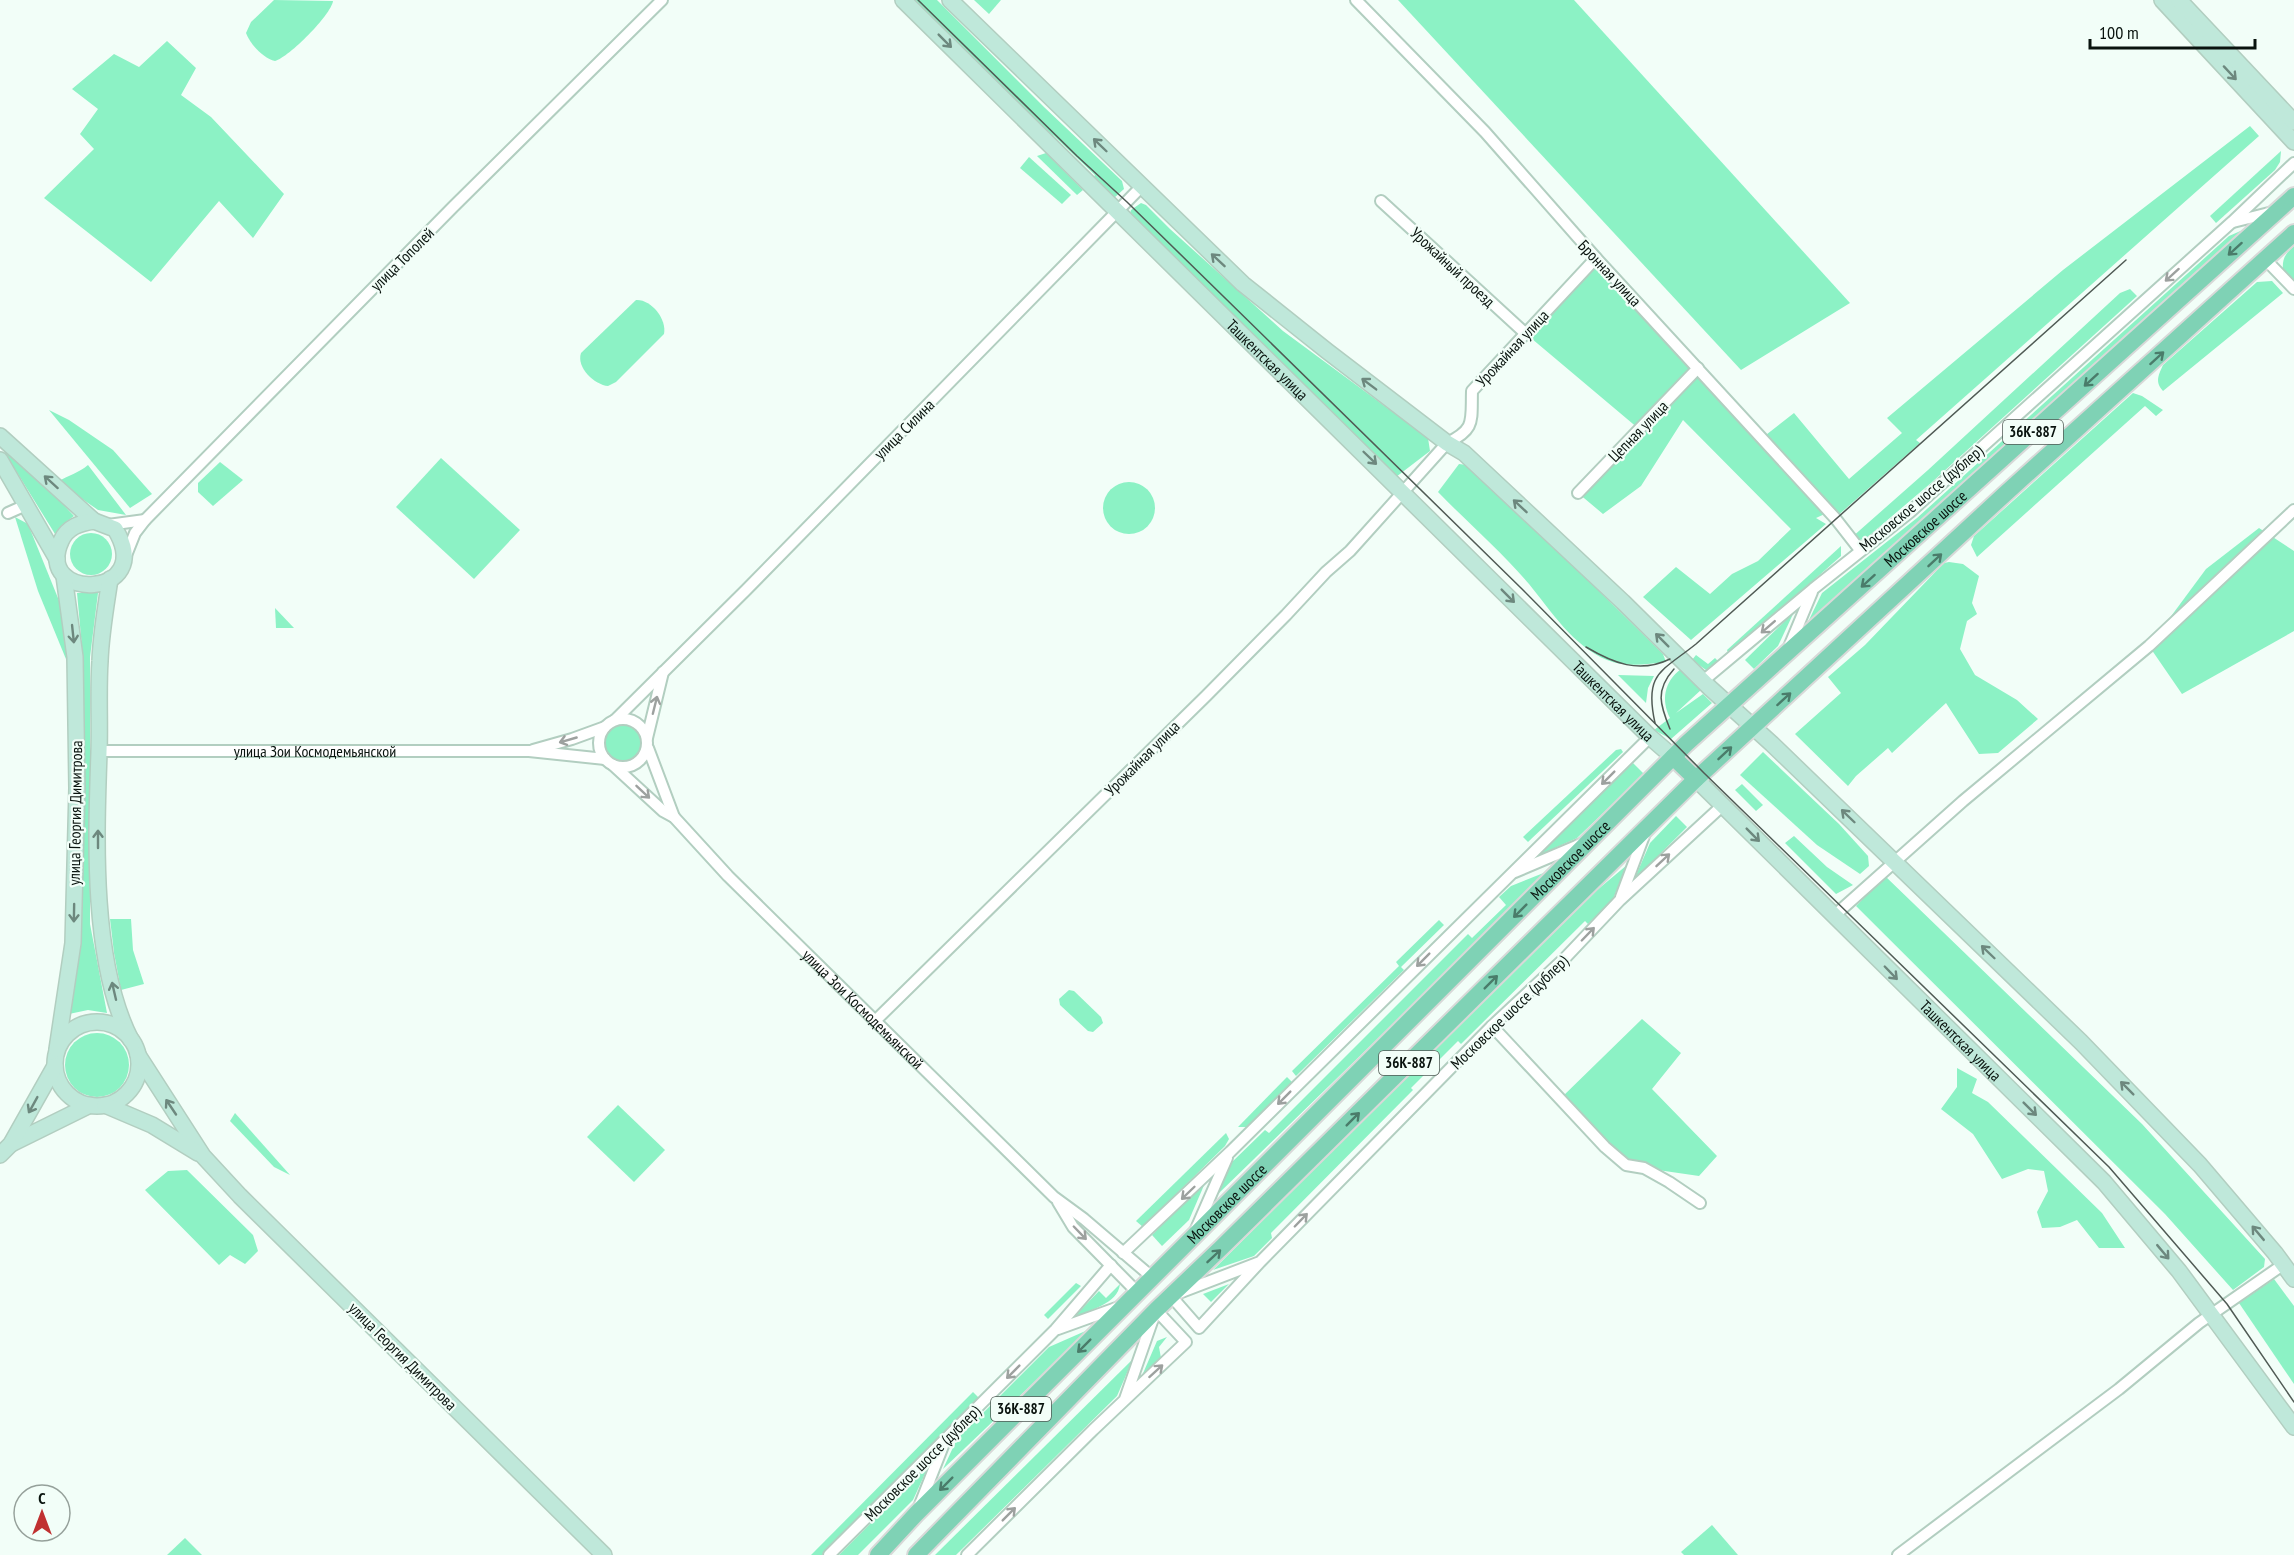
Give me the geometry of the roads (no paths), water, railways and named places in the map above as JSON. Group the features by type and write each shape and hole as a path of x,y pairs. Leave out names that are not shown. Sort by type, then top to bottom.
{"main road":[{"name":"Ташкентская улица","path":"903,0 2104,1182 2179,1271 2294,1427"},
{"path":"950,0 1243,284 1447,443 1464,453 1607,586 1703,681 2073,1034 2200,1165 2284,1264 2294,1279"},
{"path":"2162,0 2294,142"},
{"path":"2179,0 2294,122"},
{"name":"Московское шоссе","path":"878,1555 916,1514 1673,757 2294,196"},
{"name":"Московское шоссе","path":"916,1555 1156,1310 1696,779 1816,671 2005,494 2294,233"},
{"path":"0,436 101,523 115,529 122,542 123,563 110,579 101,585 90,586 64,576 57,559 0,460"},
{"path":"57,559 63,536 71,528 82,522 101,523"},
{"name":"улица Георгия Димитрова","path":"57,1049 74,943 77,780 75,657 64,576"},
{"name":"улица Георгия Димитрова","path":"110,579 99,662 97,873 103,939 119,1012 131,1040"},
{"path":"5,1149 97,1105 120,1099 132,1087 138,1076 138,1054 131,1040 122,1031 103,1023 89,1024 69,1033 57,1049 55,1066 59,1082 66,1092 76,1100 97,1105"},
{"name":"улица Георгия Димитрова","path":"138,1054 203,1156 240,1196 314,1266 604,1555"},
{"path":"5,1149 55,1066"},
{"name":"улица Георгия Димитрова","path":"97,1105 152,1125 203,1156"},
{"name":"улица Зои Космодемьянской","path":"1153,1278 1171,1296"},
{"name":"улица Зои Космодемьянской","path":"1132,1299 1156,1310"}],"street":[{"name":"улица Тополей","path":"123,563 135,533 145,520 453,207 662,0"},
{"name":"Бронная улица","path":"1356,0 1485,132 1596,258 1835,518 1860,550"},
{"name":"Московское шоссе (дублер)","path":"1703,681 1813,588 1910,512 2232,222 2294,163"},
{"name":"улица Силина","path":"610,723 1142,186"},
{"name":"Урожайный проезд","path":"1381,201 1525,333"},
{"path":"2232,222 2279,210"},
{"name":"Урожайная улица","path":"876,1020 1206,696 1326,572 1350,551 1447,443 1464,435 1471,421 1472,391 1596,258"},
{"path":"2265,259 2294,289"},
{"name":"Цепная улица","path":"1578,493 1698,368"},
{"path":"8,513 26,505"},
{"path":"1835,915 1894,861 2149,646 2294,510"},
{"path":"101,523 145,520"},
{"path":"1786,654 1813,588"},
{"path":"647,743 643,730 637,723 626,719 610,723 600,736 600,749 609,762 626,766 636,763 647,743 663,672"},
{"name":"улица Зои Космодемьянской","path":"530,751 610,723"},
{"path":"1123,1253 1230,1152 1650,737"},
{"name":"улица Зои Космодемьянской","path":"647,743 674,817"},
{"name":"улица Зои Космодемьянской","path":"99,751 530,751 609,762 663,811 674,817 728,876 1054,1197 1153,1278"},
{"name":"Московское шоссе (дублер)","path":"1199,1328 1260,1262 1492,1026 1566,957 1620,900 1723,805"},
{"path":"1620,900 1646,829"},
{"path":"1509,875 1591,840"},
{"path":"1492,1026 1605,1146 1626,1165 1644,1168 1700,1203"},
{"path":"1193,1238 1230,1152"},
{"name":"улица Зои Космодемьянской","path":"1054,1197 1073,1227 1112,1265 1132,1299"},
{"path":"1171,1296 1260,1262"},
{"path":"1898,1555 2120,1389 2211,1314 2284,1264"},
{"name":"Московское шоссе (дублер)","path":"830,1555 1054,1330 1112,1265"},
{"name":"улица Зои Космодемьянской","path":"1171,1296 1199,1328"},
{"path":"1054,1330 1132,1299"},
{"path":"967,1555 1125,1399 1156,1310"},
{"name":"улица Зои Космодемьянской","path":"1125,1399 1186,1342 1156,1310"},
{"path":"916,1514 946,1440"}],"tram line":[{"path":"918,0 1522,589 1704,773 2109,1167 2227,1304 2294,1402"},
{"path":"1655,723 1652,694 1654,683 1665,668 1696,644 2126,260"},
{"path":"1586,647 1606,658 1626,665 1648,666 1670,659"},
{"path":"1670,729 1661,698 1664,684 1674,669"}]}
